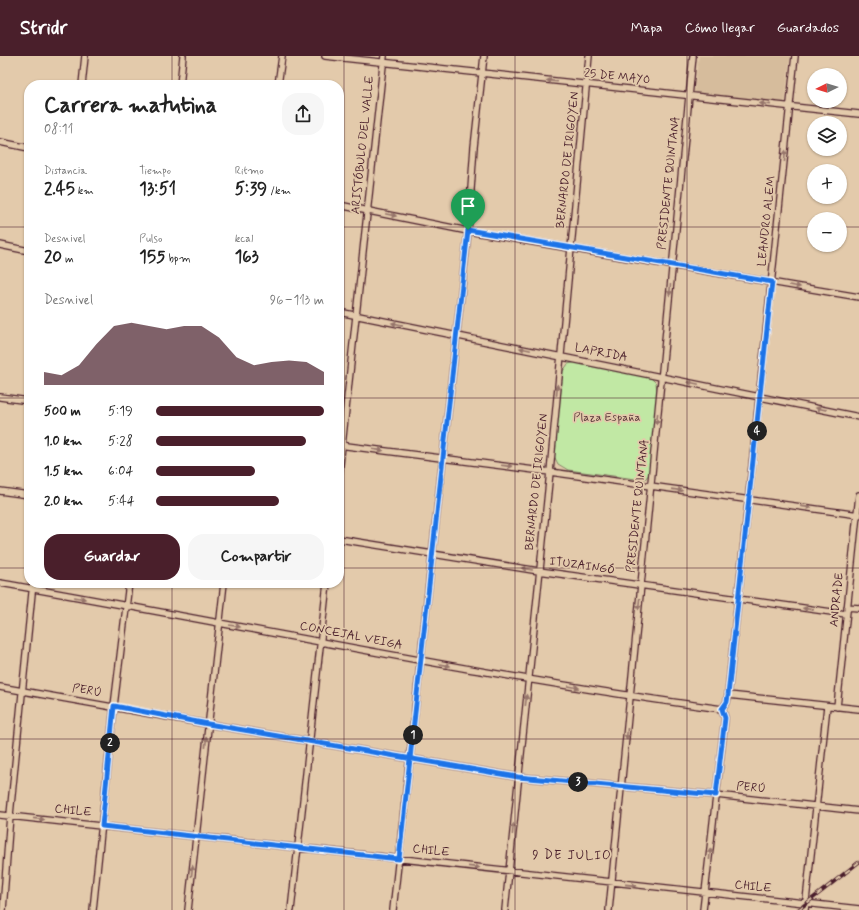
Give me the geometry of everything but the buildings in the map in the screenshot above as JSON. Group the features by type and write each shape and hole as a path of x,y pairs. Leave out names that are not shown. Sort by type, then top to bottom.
{"street":[{"path":"83,80 85,56"},
{"path":"181,80 184,56"},
{"path":"279,80 282,56"},
{"name":"25 DE MAYO","path":"325,56 383,59 482,73 859,114"},
{"path":"393,910 468,230 474,147 484,56"},
{"name":"BERNARDO DE IRIGOYEN","path":"505,910 550,472 589,56"},
{"name":"PRESIDENTE QUINTANA","path":"609,910 693,56"},
{"name":"LEANDRO ALEM","path":"704,910 725,718 722,709 727,702 739,599 795,56"},
{"name":"ARISTÓBULO DEL VALLE","path":"344,419 383,59"},
{"path":"0,142 24,147"},
{"path":"344,206 468,230 859,297"},
{"path":"0,245 24,250"},
{"name":"LAPRIDA","path":"344,313 859,417"},
{"path":"0,397 24,400"},
{"path":"344,445 858,514"},
{"path":"0,491 24,494"},
{"name":"ANDRADE","path":"836,707 859,495"},
{"name":"ITUZAINGÓ","path":"344,540 540,571 846,614"},
{"name":"CONCEJAL VEIGA","path":"0,583 24,585"},
{"path":"4,910 10,815 33,588"},
{"name":"CONCEJAL VEIGA","path":"42,588 126,606 421,661 630,696 722,709"},
{"path":"93,910 114,706 128,588"},
{"path":"188,910 223,588"},
{"path":"291,910 326,588"},
{"path":"847,607 859,608"},
{"name":"PERÚ","path":"0,687 518,777 716,795 859,811"},
{"path":"728,695 859,709"},
{"path":"806,907 827,706"},
{"name":"CHILE","path":"0,815 612,882 806,907 859,910"}],"shaded area":[{"path":"699,56 790,56 785,101 782,103 694,92"}],"green space":[{"name":"Plaza España","path":"577,362 650,377 656,383 658,398 651,472 645,479 568,470 558,464 554,456 563,371 568,364"}],"railway":[{"path":"798,910 859,862"}],"district":[{"name":"9 DE JULIO","path":"572,855"}],"route":[{"path":"468,230 442,458 421,661 410,758 399,859 102,826 114,706 208,724 410,758 518,777 716,795 725,718 722,709 727,702 728,695 772,282 468,230"}]}
